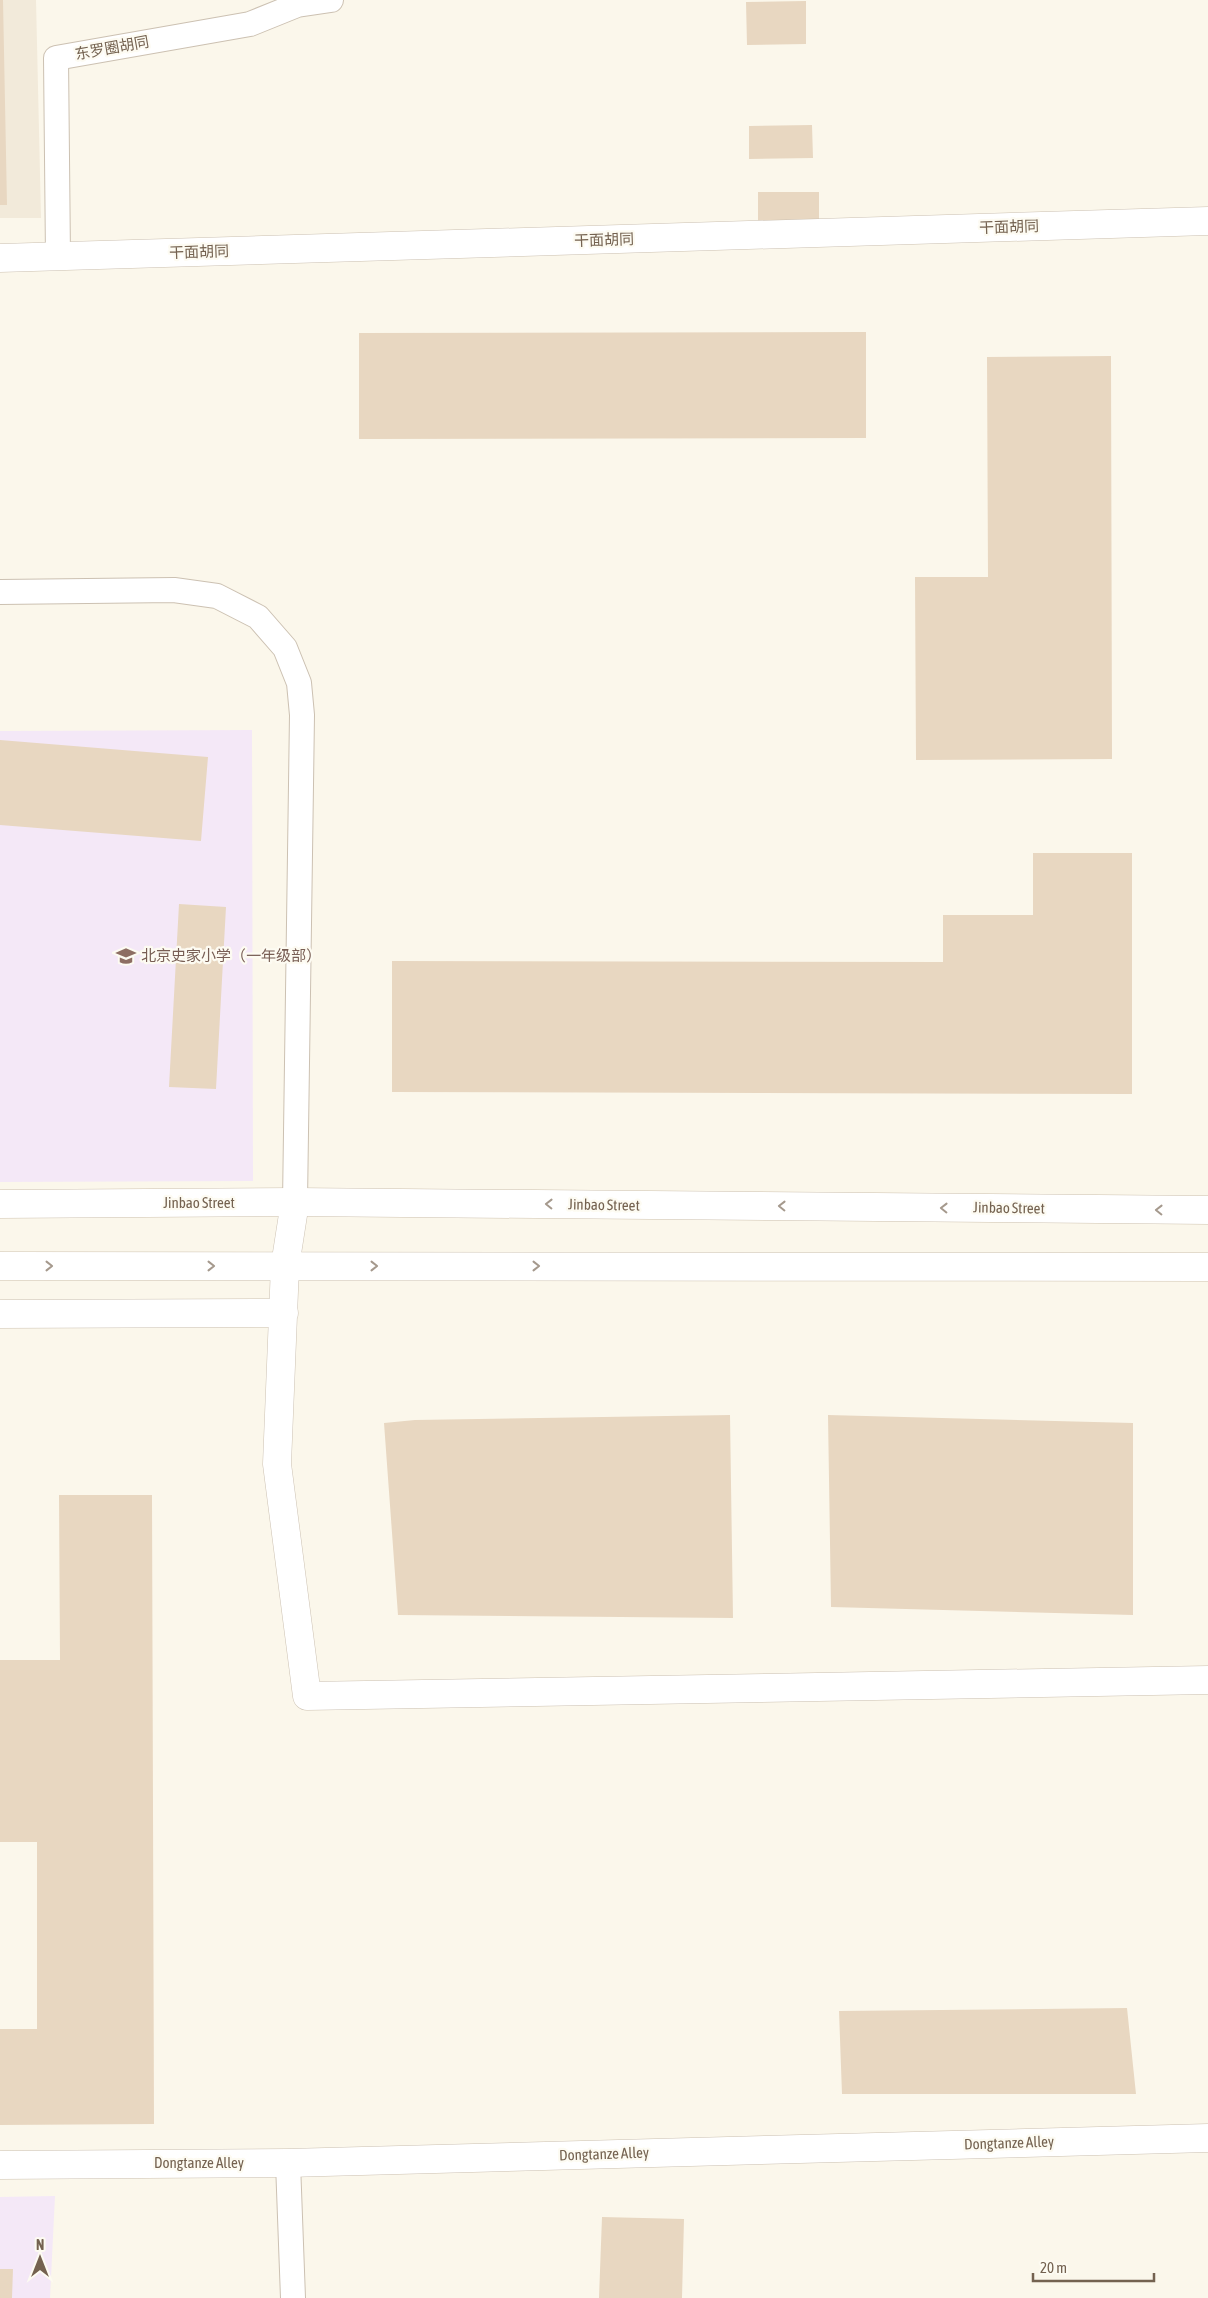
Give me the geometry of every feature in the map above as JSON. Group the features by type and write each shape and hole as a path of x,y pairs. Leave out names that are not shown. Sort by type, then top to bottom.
{"street":[{"name":"干面胡同","path":"0,258 1208,220"},
{"name":"Jinbao Street","path":"0,1204 295,1202 1208,1210"},
{"path":"295,1202 285,1266 277,1464 307,1696 1208,1680"},
{"path":"0,1266 1208,1267"},
{"path":"0,1314 284,1313"},
{"name":"Dongtanze Alley","path":"0,2165 288,2162 1208,2138"}],"lane":[{"name":"东罗圈胡同","path":"58,257 56,58 250,24 297,5 331,0"},
{"path":"0,592 174,590 217,596 258,616 285,648 300,683 302,715 295,1202"},
{"path":"288,2162 293,2298"}],"shaded area":[{"path":"0,0 36,0 41,218 0,218"},
{"name":"北京史家小学（一年级部）","path":"252,730 253,1181 0,1182 0,731"},
{"path":"55,2196 50,2298 0,2298 0,2197"}],"building":[{"path":"0,0 3,0 7,205 0,205"},
{"path":"806,1 806,44 747,45 746,2"},
{"path":"812,125 813,158 749,159 749,126"},
{"path":"758,192 819,192 819,221 758,221"},
{"path":"866,332 866,438 359,439 359,333"},
{"path":"1111,356 1112,759 916,760 915,577 988,577 987,357"},
{"path":"0,740 208,757 201,841 0,825"},
{"path":"1033,853 1132,853 1132,1094 392,1092 392,961 943,962 943,915 1033,915"},
{"path":"179,904 226,907 216,1089 169,1087"},
{"path":"730,1415 733,1618 398,1615 384,1423 415,1420"},
{"path":"828,1415 1133,1423 1133,1615 831,1607"},
{"path":"59,1495 152,1495 154,2124 0,2125 0,2029 37,2029 37,1842 0,1842 0,1660 60,1660"},
{"path":"1127,2008 1136,2094 842,2094 839,2011"},
{"path":"602,2217 684,2219 682,2298 599,2298"},
{"path":"0,2269 13,2269 12,2298 0,2298"}],"place":[{"name":"北京史家小学（一年级部）","path":"126,956"}]}
